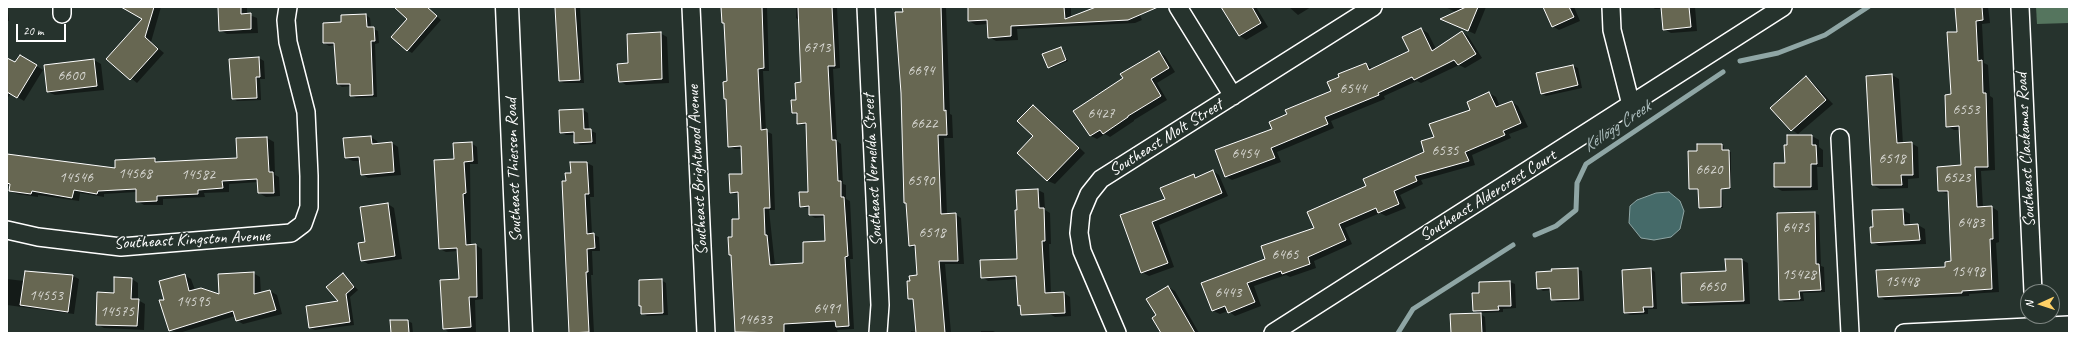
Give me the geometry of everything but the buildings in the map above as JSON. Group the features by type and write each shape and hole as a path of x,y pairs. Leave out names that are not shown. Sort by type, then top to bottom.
{"main road":[{"name":"Southeast Thiessen Road","path":"507,7 521,333"}],"street":[{"name":"Southeast Kingston Avenue","path":"7,230 38,237 121,246 274,236 291,233 303,224 309,207 306,112 288,42 286,20 288,7"},
{"name":"Southeast Brightwood Avenue","path":"691,7 706,333"},
{"name":"Southeast Vernelda Street","path":"866,7 880,304 878,333"},
{"path":"1178,7 1233,96"},
{"name":"Southeast Molt Street","path":"1117,333 1082,251 1079,233 1081,213 1089,194 1101,179 1373,7"},
{"path":"1611,7 1612,30 1631,105"},
{"name":"Southeast Aldercrest Court","path":"1273,333 1783,7"},
{"name":"Southeast Clackamas Road","path":"2020,7 2033,284"},
{"path":"1840,138 1850,333"},
{"path":"1904,333 2020,322"}],"green space":[{"path":"2036,7 2069,7 2069,23 2037,24"}],"water":[{"path":"1669,192 1680,201 1684,211 1680,229 1671,237 1654,240 1641,238 1629,223 1630,206 1637,200 1656,193"}],"waterway":[{"name":"Kellogg Creek","path":"1740,61 1778,53 1825,35 1868,7"},
{"name":"Kellogg Creek","path":"1535,235 1556,226 1576,210 1577,183 1586,164 1723,72"},
{"name":"Kellogg Creek","path":"1398,333 1413,309 1513,245"}]}
